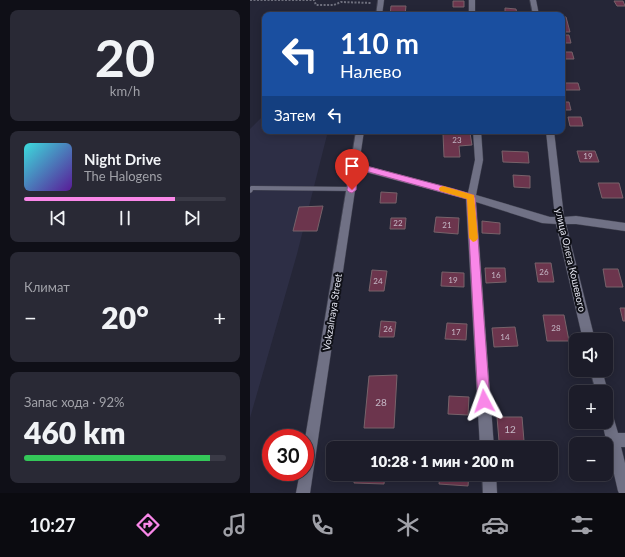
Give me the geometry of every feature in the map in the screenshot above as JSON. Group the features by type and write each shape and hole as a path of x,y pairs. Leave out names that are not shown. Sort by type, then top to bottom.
{"street":[{"path":"472,0 472,12"},
{"path":"533,0 535,12"},
{"path":"379,12 381,1"},
{"name":"Vokzalnaya Street","path":"303,493 352,190 360,134"},
{"path":"477,134 478,160 471,198 487,441"},
{"name":"улица Олега Кошевого","path":"550,134 560,221 587,333"},
{"path":"355,166 454,192 542,219 560,221 576,220 625,227"},
{"path":"613,426 619,440 625,491"},
{"path":"489,481 490,493"}],"lane":[{"path":"250,191 251,188 352,190"}],"path":[{"path":"250,0 314,0 316,5 334,5 342,1 381,1"}],"shaded area":[{"path":"262,117 262,134 327,135 297,254 250,418 250,129"}],"building":[{"path":"453,1 464,1 464,7 453,7"},
{"path":"614,1 623,1 625,6 617,6"},
{"path":"391,6 406,6 405,12 390,12"},
{"path":"505,8 516,9 517,12 505,12"},
{"path":"565,17 566,17 570,32 565,32"},
{"path":"565,35 569,35 571,43 565,43"},
{"path":"565,52 572,52 574,59 565,59"},
{"path":"565,83 578,83 580,90 565,90"},
{"path":"565,102 569,102 571,110 565,110"},
{"path":"568,117 581,117 583,126 570,126"},
{"path":"443,134 470,134 472,145 459,146 460,157 444,157"},
{"path":"502,151 528,152 529,163 503,162"},
{"path":"577,151 595,151 599,162 580,162"},
{"path":"513,175 530,176 530,188 514,187"},
{"path":"598,183 619,183 623,198 602,198"},
{"path":"381,192 397,193 396,203 380,203"},
{"path":"323,206 317,231 293,231 299,207"},
{"path":"436,217 459,218 458,234 434,232"},
{"path":"391,218 406,218 405,229 390,229"},
{"path":"482,221 500,223 500,234 482,233"},
{"path":"535,263 551,263 554,282 538,282"},
{"path":"485,268 505,268 506,282 486,283"},
{"path":"603,269 618,269 623,287 606,287"},
{"path":"372,270 387,271 384,291 369,291"},
{"path":"442,272 464,273 464,287 441,286"},
{"path":"620,308 625,308 625,321 623,321"},
{"path":"543,315 564,315 569,341 547,341"},
{"path":"381,321 396,322 394,337 379,337"},
{"path":"447,323 467,324 466,340 445,339"},
{"path":"515,327 518,346 494,347 492,328"},
{"path":"397,375 394,428 364,428 369,376"},
{"path":"449,396 469,397 468,415 448,414"},
{"path":"497,417 522,417 524,441 499,441"},
{"path":"354,481 384,481 384,484 354,483"},
{"path":"439,481 468,481 468,486 439,484"}],"slow traffic":[{"path":"443,189 471,198 473,238"}],"route":[{"path":"352,190 355,166 454,192 471,198 484,401"}]}
